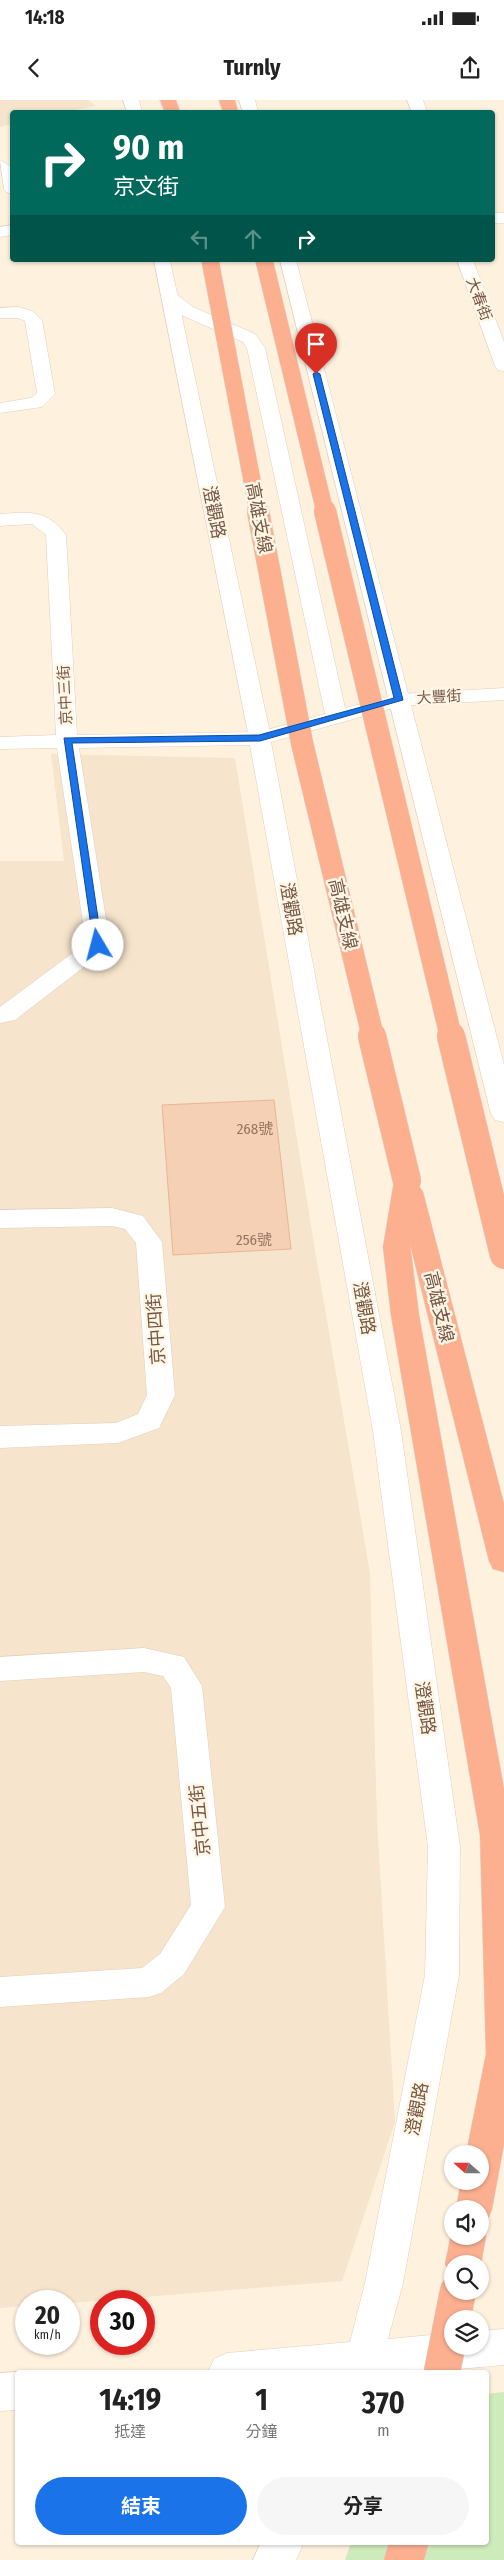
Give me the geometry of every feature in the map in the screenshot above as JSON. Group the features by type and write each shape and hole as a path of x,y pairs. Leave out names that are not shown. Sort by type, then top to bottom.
{"highway":[{"name":"高雄支線","path":"210,262 302,743 407,1181 504,1561"},
{"path":"264,262 504,1255"},
{"path":"407,1181 396,1247 405,1315 496,1835 504,2067"},
{"path":"486,2145 504,2052"},
{"path":"442,2370 456,2300"},
{"path":"404,2560 408,2545"}],"street":[{"path":"0,165 9,172 10,178"},
{"name":"澄觀路","path":"162,262 260,738 387,1431 444,1847 442,1975 384,2283 362,2367"},
{"path":"289,262 504,1114"},
{"name":"大春街","path":"465,262 504,366"},
{"path":"170,298 187,311 249,338 256,348 336,717"},
{"path":"0,313 20,312 28,314 33,320 46,394 36,403 0,408"},
{"name":"京中三街","path":"0,520 37,518 50,524 56,535 67,740 98,945 6,1015 0,1015"},
{"name":"大豐街","path":"0,743 67,740 260,738 399,700 504,694"},
{"name":"京中四街","path":"0,1219 112,1217 134,1222 149,1242 161,1395 148,1421 118,1433 0,1437"},
{"name":"京中五街","path":"0,1669 144,1660 173,1666 186,1686 208,1907 172,1964 149,1982 0,1992"},
{"path":"281,2370 362,2367 504,2347"},
{"path":"0,2392 15,2391"},
{"path":"273,2560 282,2545"}],"shaded area":[{"path":"0,100 88,100 96,106 75,110 10,110 10,124 0,127"},
{"path":"51,754 235,758 370,1573 377,1820 395,2122 342,2281 155,2296 155,2290 90,2290 90,2301 80,2302 80,2290 15,2290 15,2307 0,2308 0,861 64,861"}],"green space":[{"path":"504,2392 504,2560 345,2560 350,2545 489,2545 489,2394"}],"building":[{"path":"274,1100 291,1249 173,1255 162,1105"}],"route":[{"path":"98,945 67,740 260,738 399,700 316,374"}]}
